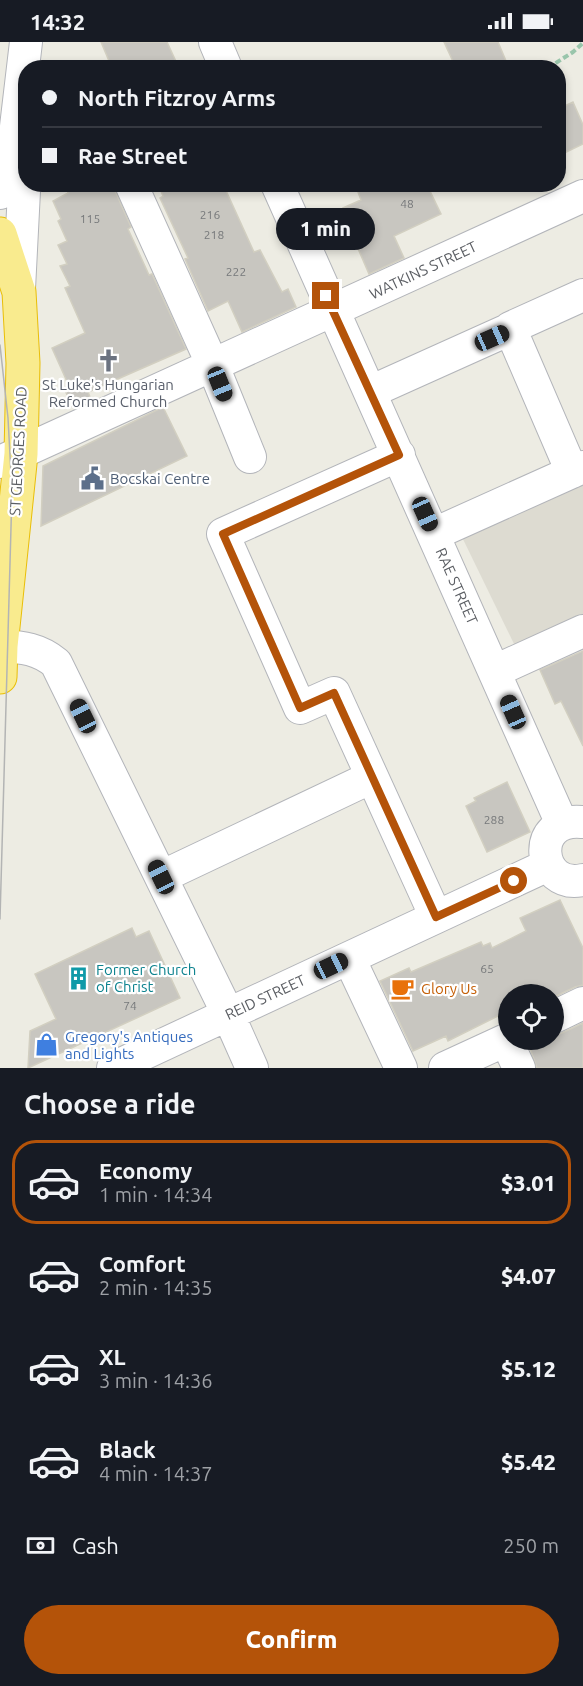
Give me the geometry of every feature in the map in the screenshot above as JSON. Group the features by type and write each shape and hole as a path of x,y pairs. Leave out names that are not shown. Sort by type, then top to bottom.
{"highway":[{"name":"ST GEORGES ROAD","path":"0,234 19,292 23,363 10,458 0,677"},
{"name":"ST GEORGES ROAD","path":"0,640 1,646"}],"street":[{"path":"24,60 26,42"},
{"path":"215,42 223,60"},
{"path":"18,141 16,184 19,292"},
{"path":"135,192 213,366 250,457"},
{"name":"RAE STREET","path":"281,192 495,671 573,823"},
{"name":"WATKINS STREET","path":"10,458 583,196"},
{"path":"370,392 583,295"},
{"path":"434,534 578,470 510,329"},
{"path":"399,455 223,534 300,708 334,693 436,917"},
{"path":"495,671 583,631"},
{"path":"1,646 35,651 44,654 56,663 228,1014 252,1068"},
{"path":"161,877 372,777"},
{"path":"573,823 549,835 545,855 548,865 556,875 566,880 583,880"},
{"name":"REID STREET","path":"113,1068 548,865"},
{"path":"349,958 401,1068"},
{"path":"564,1012 583,1003"},
{"path":"446,1068 498,1043"},
{"path":"512,1050 519,1068"}],"path":[{"path":"560,60 583,43"}],"shaded area":[{"path":"579,478 583,486 583,617 516,648 460,533"}],"building":[{"path":"101,42 167,42 175,60 109,60"},
{"path":"444,42 498,42 506,60 452,60"},
{"path":"573,102 583,125 583,144 566,152 566,105"},
{"path":"116,192 131,227 128,229 149,275 152,274 186,349 88,392 90,397 72,406 64,388 69,386 52,348 85,333 65,288 70,286 60,266 67,264 58,245 67,241 58,221 61,219 53,201 68,193"},
{"path":"161,192 227,192 254,252 260,250 282,292 288,289 296,307 242,332 228,301 208,311 185,259 188,258 160,198 163,196"},
{"path":"358,192 430,192 441,214 394,236 404,258 369,274 356,244 359,243 343,208 361,200"},
{"name":"Bocskai Centre","path":"163,407 187,456 41,526 43,466"},
{"path":"583,651 583,746 561,701 555,704 540,670"},
{"path":"507,782 530,832 487,852 466,806 476,801 474,798"},
{"path":"560,900 583,948 583,985 564,992 564,984 498,984 498,1016 448,1041 446,1036 413,1051 380,981 409,968 411,972 481,942 483,946 490,943 492,948 526,931 520,918"},
{"path":"132,928 136,937 149,931 180,998 28,1068 30,1031 56,1019 35,974"},
{"path":"583,1023 583,1068 537,1068 531,1050 564,1050 564,1032"}],"tram line":[{"path":"0,345 8,418 12,492 0,919"}],"place":[{"name":"St Luke's Hungarian Reformed Church","path":"108,360"},
{"name":"Bocskai Centre","path":"92,478"},
{"name":"Former Church of Christ","path":"78,978"},
{"name":"Glory Us","path":"403,988"},
{"name":"Gregory's Antiques and Lights","path":"47,1045"}],"route":[{"path":"326,296 399,455 223,534 300,708 334,693 436,917 514,881"}]}
